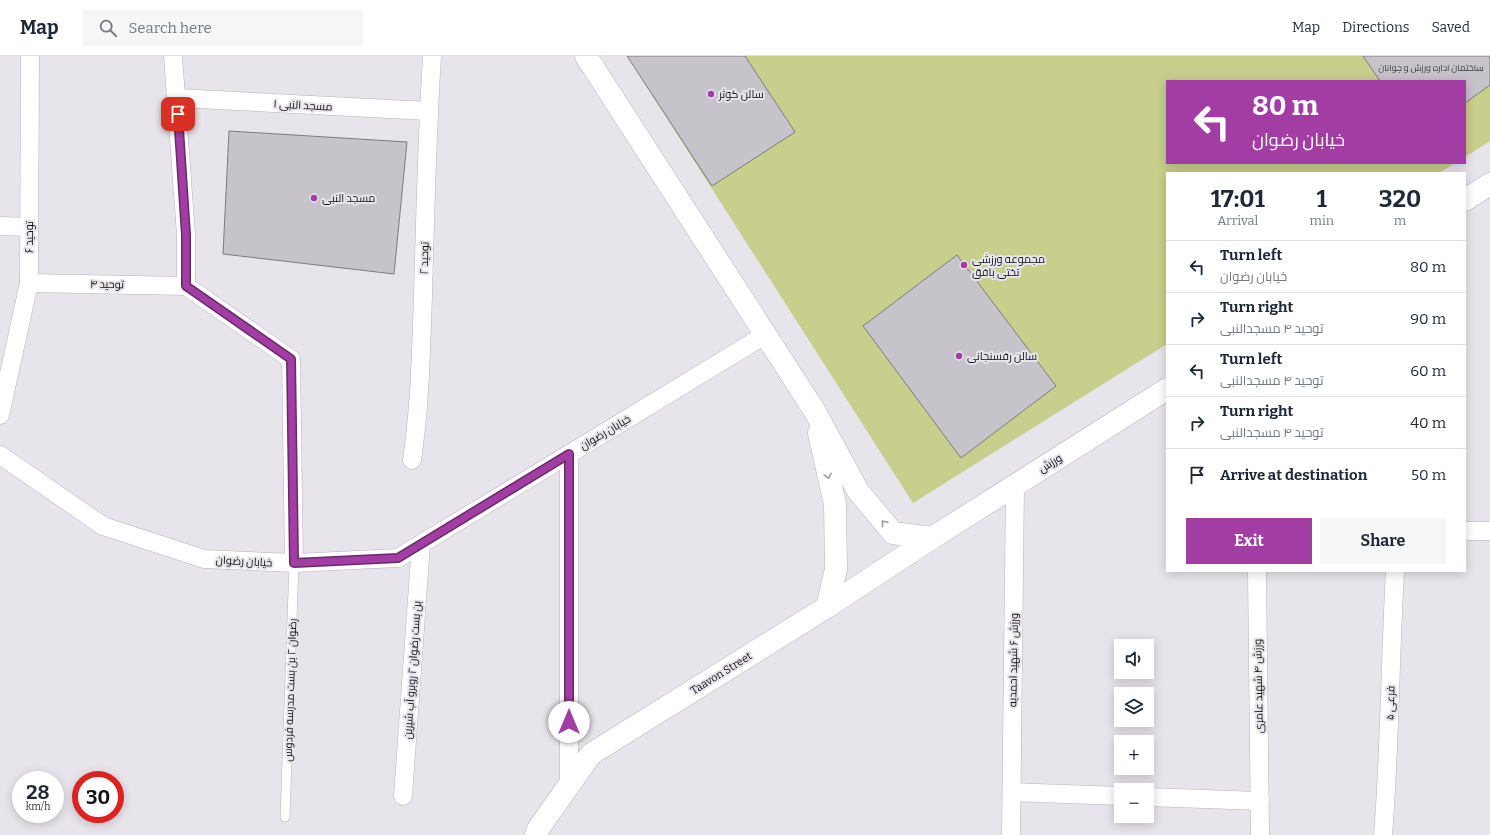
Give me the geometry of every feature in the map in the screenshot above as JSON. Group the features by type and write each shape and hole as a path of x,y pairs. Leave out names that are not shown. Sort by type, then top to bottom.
{"street":[{"name":"توحید ۶","path":"0,415 29,283 28,227 30,56"},
{"path":"173,56 186,235 186,286 291,359 294,563"},
{"name":"توحید ۲","path":"412,460 417,427 420,380 428,111 432,56"},
{"path":"586,56 814,410 858,491 893,533 932,538"},
{"name":"مسجد النبی ۱","path":"176,98 428,111"},
{"path":"1466,199 1490,184"},
{"path":"0,226 28,227"},
{"name":"توحید ۴","path":"29,283 186,286"},
{"name":"خیابان رضوان","path":"0,455 104,526 204,559 294,563 398,558 765,335"},
{"name":"ورزش","path":"932,538 1166,390"},
{"path":"814,410 835,504 836,569 827,607"},
{"path":"569,454 569,785"},
{"name":"ورزش ۶ شهید احمدیه","path":"1011,835 1015,485"},
{"path":"1466,531 1490,531"},
{"name":"Taavon Street","path":"536,835 538,829 591,754 827,607 932,538"},
{"name":"بن بست رضوان ۲ روبرو آب شیرین","path":"403,796 421,544"},
{"name":"ورزش ۴ شهید عامری","path":"1257,572 1260,835"},
{"name":"فرعی ۵","path":"1382,835 1388,770 1392,622 1396,572"},
{"path":"1012,792 1114,796"},
{"path":"1154,797 1260,801"}],"lane":[{"name":"رضوان ۲ بن بست مدرسه فردوس","path":"285,817 294,563"}],"green space":[{"name":"مجموعه ورزشی تختی بافق","path":"627,56 1490,56 1490,141 1466,156 1466,80 1166,80 1166,164 1453,164 1441,172 1166,172 1166,345 913,503"}],"building":[{"name":"سالن کوثر","path":"627,56 745,56 795,132 712,186"},
{"path":"1363,56 1490,56 1490,85 1466,102 1466,80 1379,80"},
{"name":"مسجد النبی","path":"229,131 407,142 394,274 223,254"},
{"name":"سالن رفسنجانی","path":"957,255 1056,386 961,458 863,326"}],"place":[{"name":"سالن کوثر","path":"711,94"},
{"name":"مسجد النبی","path":"314,198"},
{"name":"مجموعه ورزشی تختی بافق","path":"964,265"},
{"name":"سالن رفسنجانی","path":"959,356"}],"route":[{"path":"178,114 186,235 186,286 291,359 294,563 398,558 569,454 569,722"}]}
